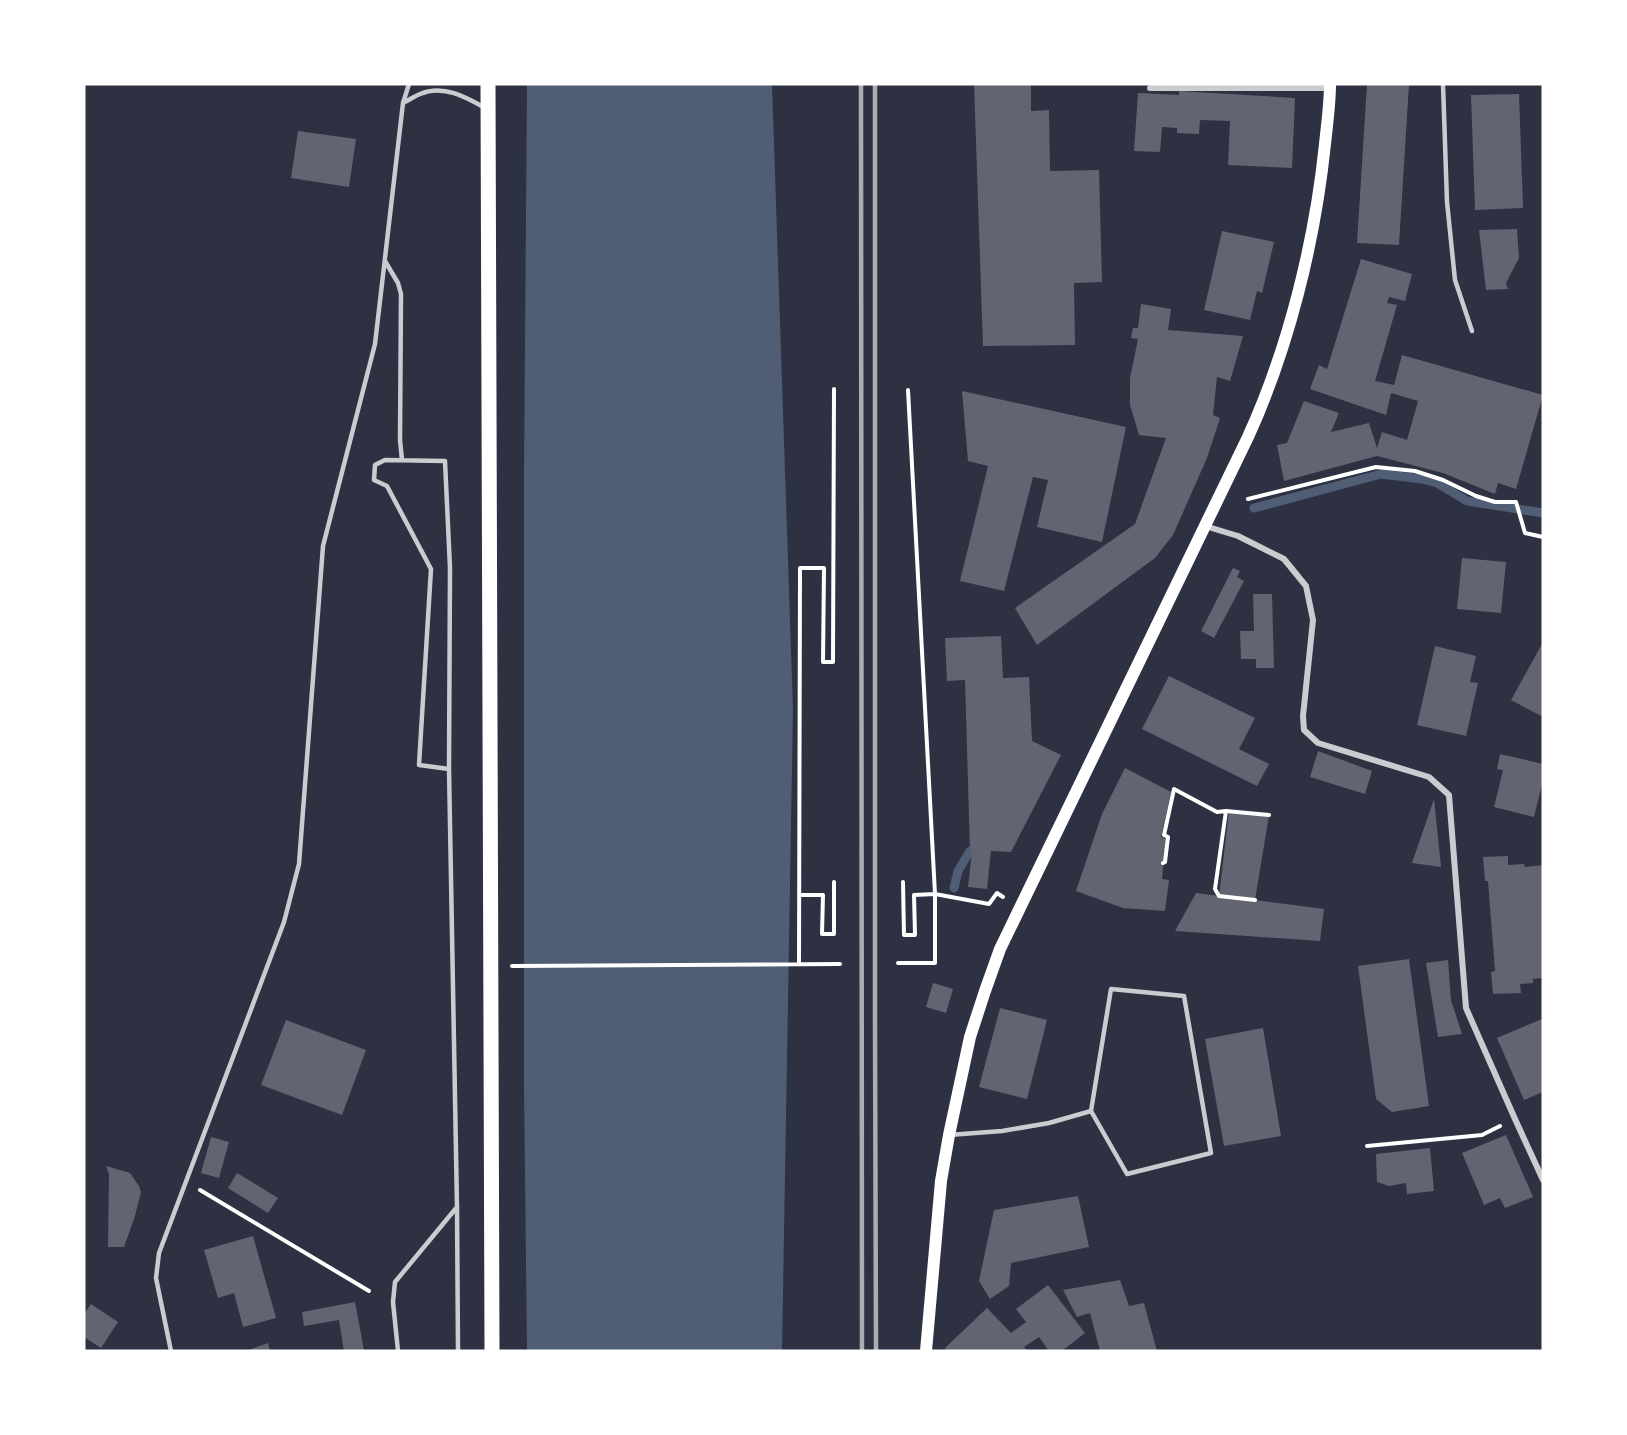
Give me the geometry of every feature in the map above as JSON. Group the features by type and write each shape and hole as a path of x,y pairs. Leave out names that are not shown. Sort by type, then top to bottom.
{"main road":[{"path":"488,84 492,1351"},
{"path":"926,1351 941,1181 970,1037 984,991 1000,950 1248,437 1271,382 1296,301 1316,210 1330,86"}],"street":[{"path":"1150,88 1330,86"},
{"path":"1205,526 1238,536 1284,558 1306,586 1313,620 1303,716 1304,730 1318,743 1429,777 1449,795 1466,1008 1543,1180"}],"lane":[{"path":"171,1351 156,1278 159,1253 284,922 299,864 323,546 375,344 403,103 409,84"},
{"path":"1443,84 1447,202 1455,280 1472,331"},
{"path":"403,103 423,92 441,90 463,95 488,109"},
{"path":"385,261 398,283 401,294 400,440 402,460"},
{"path":"449,769 419,765 431,569 387,486 374,480 375,465 385,460 445,461 450,568 449,769 458,1207 458,1351"},
{"path":"1111,989 1184,996 1211,1153 1127,1174 1091,1111 1111,989"},
{"path":"949,1135 1002,1131 1049,1123 1091,1111"},
{"path":"398,1351 393,1302 395,1282 458,1207"}],"path":[{"path":"824,568 823,662 833,662 834,389"},
{"path":"898,963 935,963 935,894 908,390"},
{"path":"1248,499 1376,467 1415,471 1495,502 1516,502 1525,533 1543,537"},
{"path":"799,964 800,568 834,568"},
{"path":"1164,862 1167,837 1164,835 1174,789 1217,812 1269,815"},
{"path":"1226,811 1215,889 1219,896 1255,900"},
{"path":"799,895 823,896 822,934 834,934 834,882"},
{"path":"903,882 904,935 915,935 914,895 935,894 989,903 997,893"},
{"path":"508,966 840,964"},
{"path":"1367,1146 1482,1135 1515,1119"},
{"path":"186,1181 369,1291"}],"water":[{"path":"527,84 772,84 793,709 782,1351 527,1351 524,1086 524,474"}],"building":[{"path":"974,84 1031,84 1031,111 1049,110 1050,171 1099,170 1102,282 1074,283 1075,345 983,346"},
{"path":"1367,84 1409,84 1399,245 1357,243"},
{"path":"1179,91 1295,98 1292,168 1228,165 1230,121 1200,120 1199,134 1177,133 1177,128 1162,127 1160,152 1134,151 1138,93 1179,95"},
{"path":"1519,94 1523,208 1475,210 1471,95"},
{"path":"298,131 356,139 349,187 291,178"},
{"path":"1517,229 1519,258 1506,283 1508,289 1486,290 1479,230"},
{"path":"1222,231 1274,242 1262,293 1257,291 1250,320 1204,310"},
{"path":"1361,259 1412,274 1405,301 1389,297 1387,303 1397,305 1375,381 1394,385 1402,355 1543,395 1516,489 1498,483 1495,494 1443,473 1377,456 1284,481 1277,445 1287,443 1304,401 1339,413 1331,432 1369,423 1377,448 1382,432 1407,440 1418,401 1391,393 1386,415 1310,389 1319,365 1327,369"},
{"path":"1141,304 1171,309 1168,330 1243,336 1230,381 1217,377 1213,415 1220,418 1207,458 1173,535 1155,558 1037,645 1015,608 1135,524 1166,438 1139,435 1130,405 1130,378 1138,339 1131,338 1133,328 1138,328"},
{"path":"962,391 1126,427 1102,542 1037,527 1048,480 1033,477 1004,591 960,581 988,466 968,461"},
{"path":"1462,558 1506,562 1501,613 1457,609"},
{"path":"1233,568 1240,571 1237,577 1244,581 1214,638 1201,631"},
{"path":"1253,594 1272,594 1274,668 1256,668 1256,659 1241,659 1240,631 1254,631"},
{"path":"1001,636 1003,678 1029,677 1032,741 1061,755 1011,852 991,851 987,889 968,887 972,851 970,851 965,680 947,681 945,638"},
{"path":"1543,642 1543,717 1511,700"},
{"path":"1435,646 1476,656 1470,682 1478,683 1466,736 1417,725"},
{"path":"1169,676 1255,718 1239,749 1269,764 1257,786 1142,729"},
{"path":"1318,751 1372,771 1365,794 1310,777"},
{"path":"1500,754 1543,764 1543,780 1534,817 1494,807 1503,770 1497,769"},
{"path":"1125,768 1171,792 1161,837 1166,839 1162,879 1169,880 1165,911 1123,908 1076,891 1102,814"},
{"path":"1434,799 1441,867 1412,863"},
{"path":"1229,811 1269,815 1255,900 1324,909 1320,941 1175,931 1196,893 1219,896"},
{"path":"1508,856 1508,865 1524,864 1525,867 1543,865 1543,978 1533,979 1533,983 1520,984 1521,993 1493,994 1491,972 1495,971 1488,881 1485,881 1483,857"},
{"path":"1409,959 1429,1106 1392,1112 1376,1099 1358,966"},
{"path":"1448,960 1451,1000 1462,1034 1438,1037 1426,963"},
{"path":"933,983 953,989 946,1013 926,1007"},
{"path":"1000,1008 1047,1020 1027,1099 979,1087"},
{"path":"1542,1019 1543,1092 1524,1100 1497,1038"},
{"path":"286,1020 366,1050 342,1115 261,1085"},
{"path":"1263,1028 1281,1136 1224,1146 1205,1039"},
{"path":"1506,1135 1533,1197 1505,1208 1500,1198 1484,1205 1462,1153"},
{"path":"211,1137 229,1142 219,1178 201,1173"},
{"path":"1430,1148 1434,1191 1407,1194 1406,1183 1389,1186 1377,1182 1376,1154"},
{"path":"106,1166 130,1173 141,1192 124,1247 108,1247 109,1174"},
{"path":"237,1173 278,1198 268,1213 228,1188"},
{"path":"1078,1196 1089,1247 1011,1263 1009,1286 990,1299 979,1281 994,1210"},
{"path":"253,1236 276,1318 243,1327 234,1293 218,1298 204,1250"},
{"path":"1120,1280 1129,1306 1144,1303 1157,1351 1100,1351 1090,1313 1077,1317 1063,1290"},
{"path":"1048,1285 1085,1333 1062,1351 1049,1351 1039,1337 1024,1347 1028,1351 945,1351 945,1348 987,1308 1011,1333 1026,1322 1016,1309"},
{"path":"355,1302 364,1350 344,1351 339,1320 304,1326 302,1312"},
{"path":"91,1304 118,1322 101,1348 84,1337 84,1314"},
{"path":"268,1343 270,1351 246,1351"}],"waterway":[{"path":"1254,508 1381,474 1437,483 1467,501 1543,513"},
{"path":"954,888 958,871 970,851"}],"railway":[{"path":"861,84 862,1351"},
{"path":"875,84 876,1351"}]}
